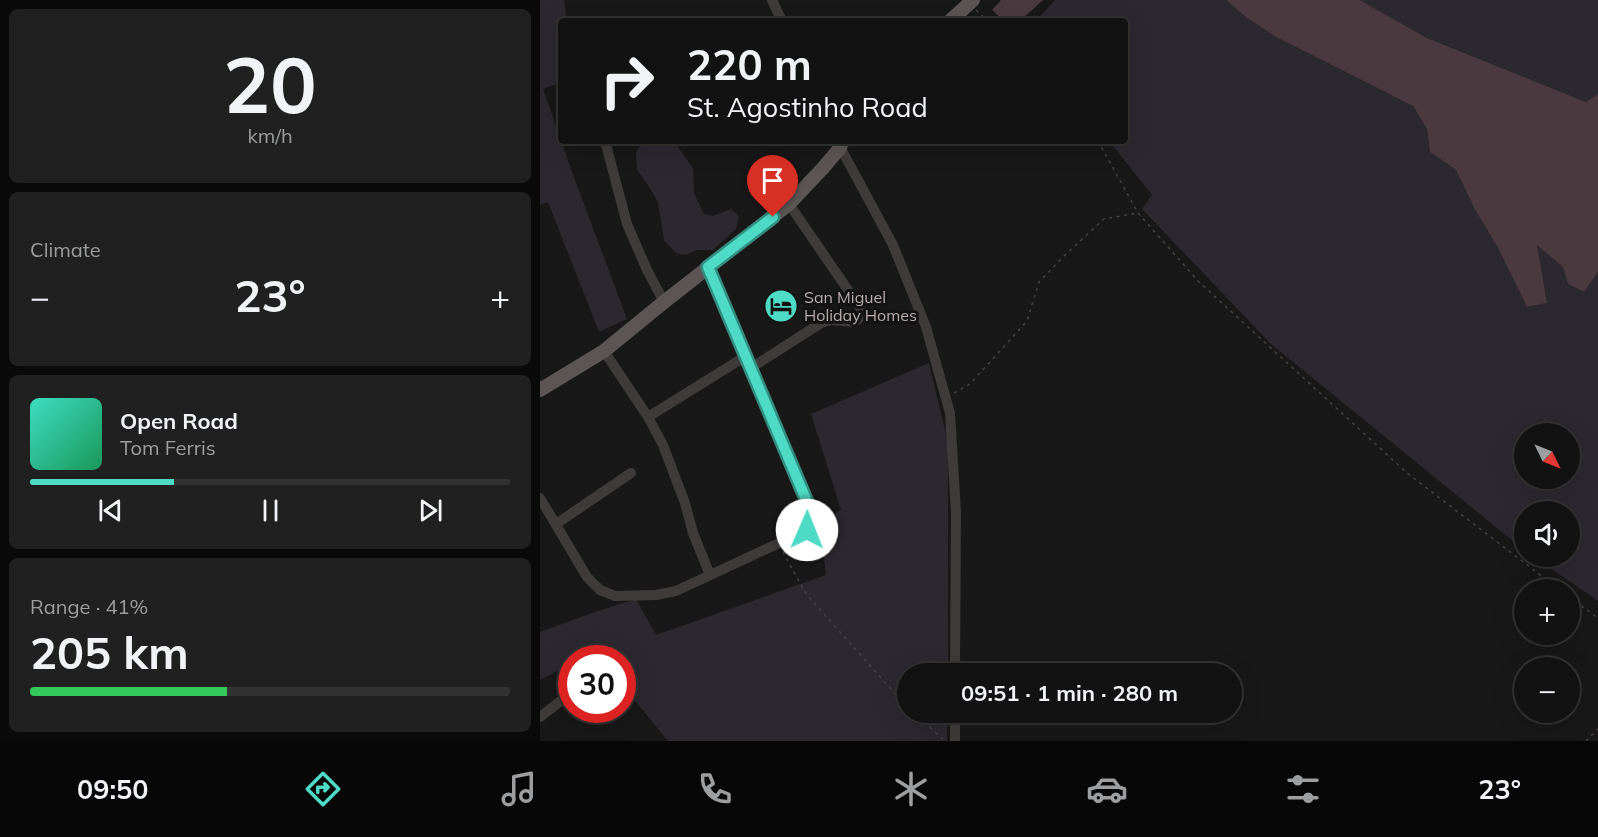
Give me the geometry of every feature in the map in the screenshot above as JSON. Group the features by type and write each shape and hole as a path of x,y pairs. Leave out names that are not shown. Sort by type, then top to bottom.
{"main road":[{"path":"953,18 971,2"},
{"path":"540,390 604,351 789,204 823,168 839,144"}],"street":[{"path":"772,0 781,18"},
{"path":"606,144 627,224 664,302"},
{"path":"841,144 893,245 926,327 950,413 956,512 956,663"},
{"path":"751,368 821,323 831,320 855,321 862,313 789,204"},
{"path":"540,498 587,577 600,590 615,596 656,595 676,591 807,530 812,524 813,516 708,267"},
{"path":"604,351 648,417 663,445 710,575"},
{"path":"648,417 746,356"},
{"path":"556,524 631,473"},
{"path":"540,717 558,703"},
{"path":"955,723 955,741"}],"path":[{"path":"971,2 985,18"},
{"path":"1100,144 1138,213 1198,281 1407,473 1546,579"},
{"path":"946,397 970,384 1027,321 1040,282 1064,256 1104,219 1138,213"},
{"path":"778,543 806,594 897,696"},
{"path":"1580,605 1598,618"},
{"path":"925,723 945,741"},
{"path":"1586,741 1598,729"}],"shaded area":[{"path":"540,0 564,0 567,18 558,18 558,83 543,89 558,132 558,144 562,144 627,319 599,332 548,202 540,205"},
{"path":"1001,0 1043,0 1023,18 1001,18 992,10"},
{"path":"1055,0 1226,0 1247,18 1276,37 1413,106 1427,129 1430,152 1456,170 1527,307 1547,303 1536,244 1563,267 1568,284 1584,292 1598,272 1598,601 1580,589 1580,579 1566,579 1549,567 1580,567 1580,501 1514,501 1514,542 1271,344 1142,209 1152,195 1111,144 1128,144 1128,18 1039,18"},
{"path":"1226,0 1360,0 1427,38 1586,102 1598,94 1598,272 1584,292 1568,284 1563,267 1537,245 1547,303 1527,307 1456,170 1430,152 1427,129 1413,106 1276,37 1247,18"},
{"path":"1360,0 1598,0 1598,94 1586,102 1427,38"},
{"path":"646,144 676,144 693,168 694,193 704,214 713,216 731,209 739,216 736,229 713,250 697,250 685,255 676,253 664,240 658,202 637,170 636,153 639,147"},
{"path":"929,363 948,443 948,663 897,663 897,723 948,723 947,741 668,741 636,702 636,645 558,645 558,671 540,680 540,632 636,599 656,635 826,575 820,521 841,510 811,414"}],"place":[{"name":"San Miguel Holiday Homes","path":"781,306"}],"route":[{"path":"773,217 708,267 813,516 812,524 807,530"}]}
